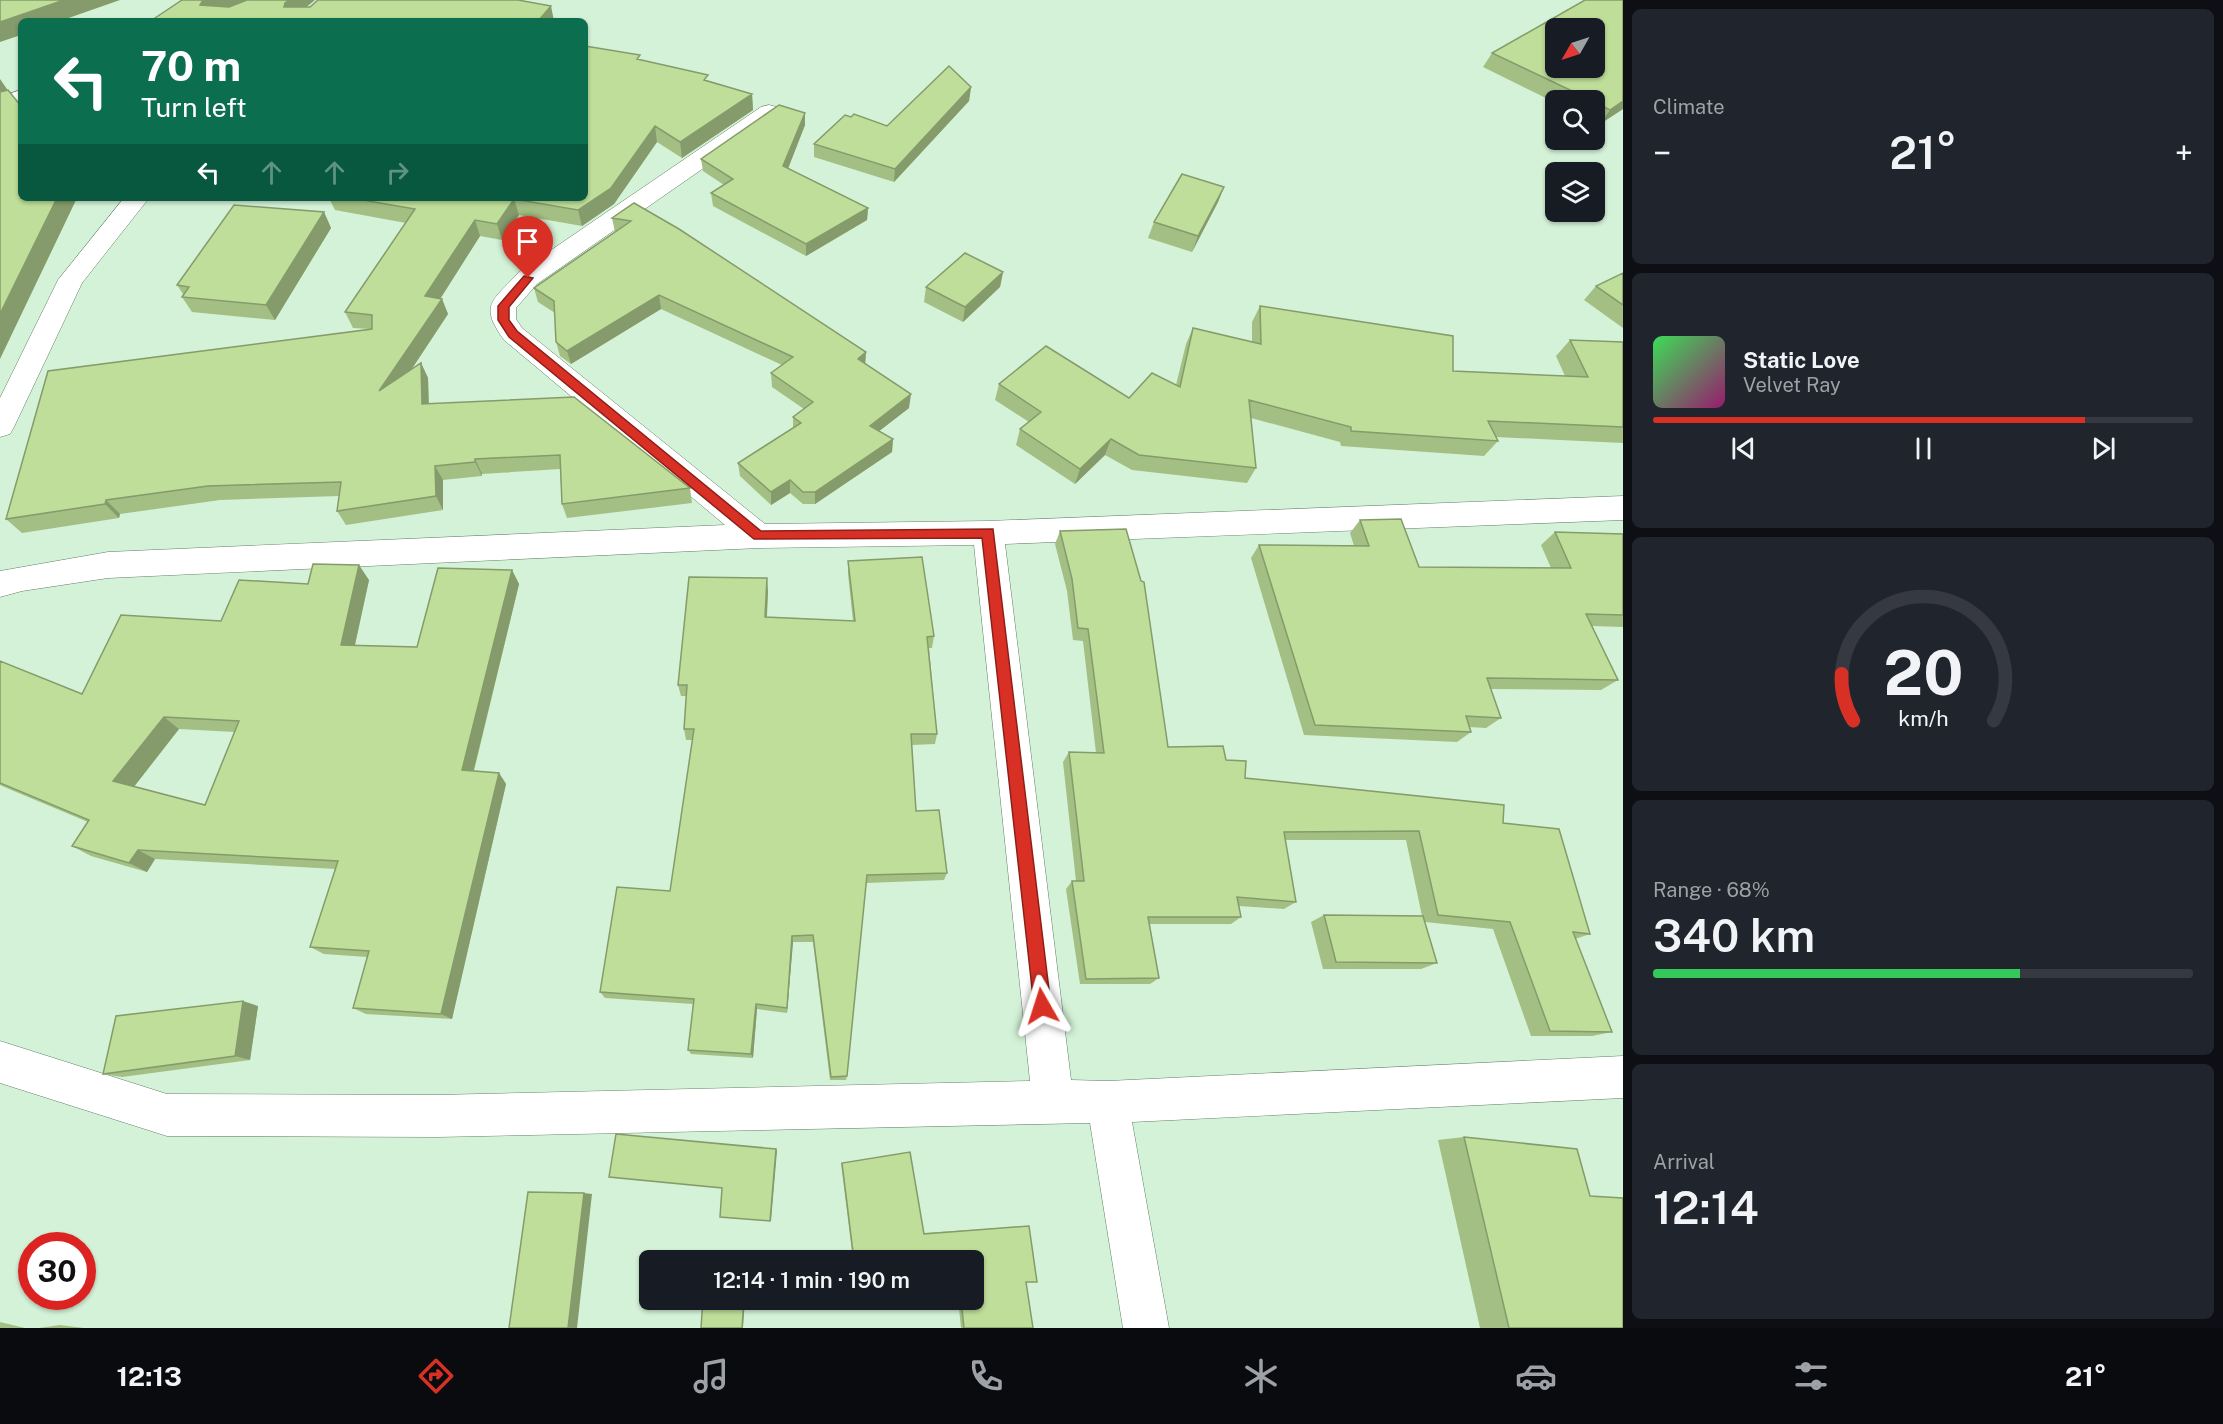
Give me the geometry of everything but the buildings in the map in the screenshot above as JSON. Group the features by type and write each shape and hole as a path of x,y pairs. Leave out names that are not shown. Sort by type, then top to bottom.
{"street":[{"path":"0,104 18,97"},
{"path":"759,536 513,334 503,320 503,306 528,278 769,112"},
{"path":"0,427 72,280 135,201"},
{"path":"0,584 22,578 108,565 759,536 988,533 1623,507"},
{"path":"988,533 1053,1101"},
{"path":"0,1062 167,1115 436,1116 1053,1101 1108,1102 1623,1077"},
{"path":"1108,1102 1146,1328"}],"route":[{"path":"528,278 503,306 503,320 513,334 759,536 988,533 1042,1006"}]}
